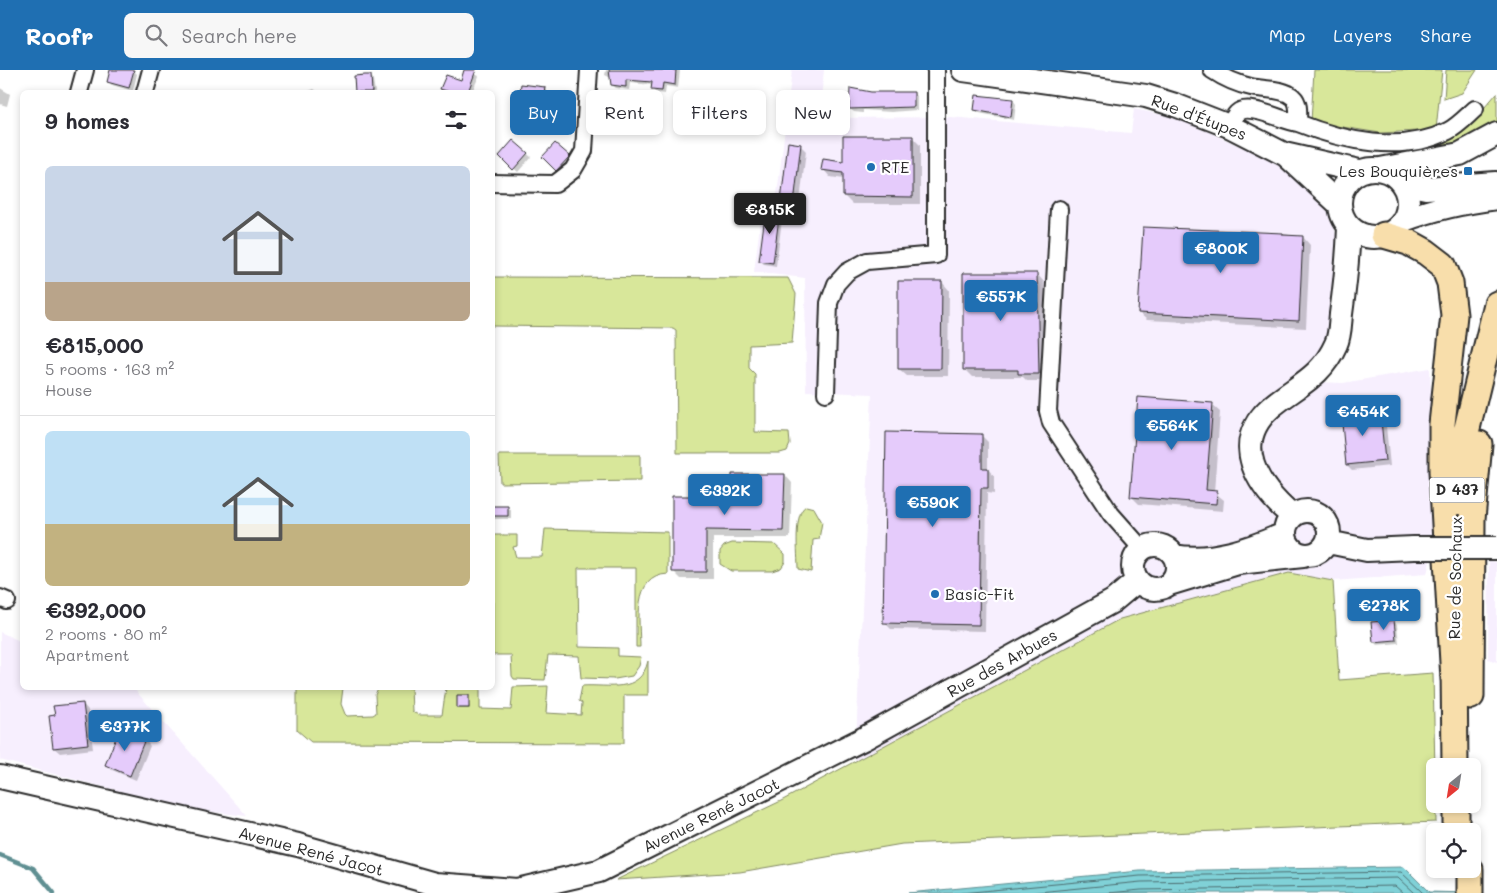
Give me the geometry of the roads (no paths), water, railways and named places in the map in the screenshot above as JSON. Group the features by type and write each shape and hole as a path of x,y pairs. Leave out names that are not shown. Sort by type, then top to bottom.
{"main road":[{"name":"Rue d'Étupes","path":"963,70 1146,96 1175,104 1229,126 1284,154 1340,204"},
{"path":"1454,680 1442,472 1442,424 1454,315 1450,283 1443,265 1426,252 1408,242 1358,234 1349,227 1341,213 1340,204 1344,185 1370,170 1460,154 1497,134"},
{"name":"Rue d'Étupes","path":"1284,154 1370,170"},
{"path":"1370,170 1389,172 1402,183 1426,188 1497,183"},
{"path":"1402,183 1408,201 1404,220"},
{"path":"1348,270 1377,236 1392,232 1404,220 1429,210 1463,202 1497,198"},
{"path":"1303,556 1290,548 1288,525 1258,478 1249,446 1253,431 1270,408 1319,372 1337,343 1348,270 1349,227"},
{"name":"Rue de Sochaux","path":"1455,758 1457,481 1463,445 1497,304"},
{"name":"Rue de Sochaux","path":"1471,758 1472,519 1478,450 1497,364"},
{"path":"1472,519 1484,469 1494,446 1497,444"},
{"path":"1169,584 1177,571 1174,556 1163,546 1149,546 1142,549 1133,564 1134,576 1137,581 1148,589 1163,588 1169,584 1238,563 1318,553 1328,542 1329,527 1320,515 1306,511 1288,525 1236,552 1207,558 1174,556"},
{"path":"1328,542 1367,550 1497,548"},
{"name":"Rue des Arbues","path":"863,740 1113,601 1137,581"},
{"name":"Avenue René Jacot","path":"0,777 298,845 435,884 517,890 599,871 863,740"}],"street":[{"path":"80,90 85,70"},
{"path":"146,90 151,70"},
{"path":"495,183 555,184 573,170 584,151 589,70"},
{"path":"826,392 829,303 836,284 847,272 868,261 936,255 936,70"},
{"path":"1212,70 1226,78 1250,87 1282,92 1293,97 1298,106 1298,123"},
{"path":"1229,126 1238,112 1246,109 1256,109 1284,121 1298,123 1323,133 1352,139 1390,143 1425,140 1449,131 1475,109"},
{"path":"1059,209 1049,416 1051,422 1112,514 1142,549"}],"water":[{"path":"1404,867 1429,892 1469,893 908,893 1140,871"}],"waterway":[{"path":"0,855 33,868 54,893"}],"place":[{"name":"RTE","path":"871,167"},
{"name":"Les Bouquières","path":"1468,171"},
{"name":"Basic-Fit","path":"935,594"}]}
